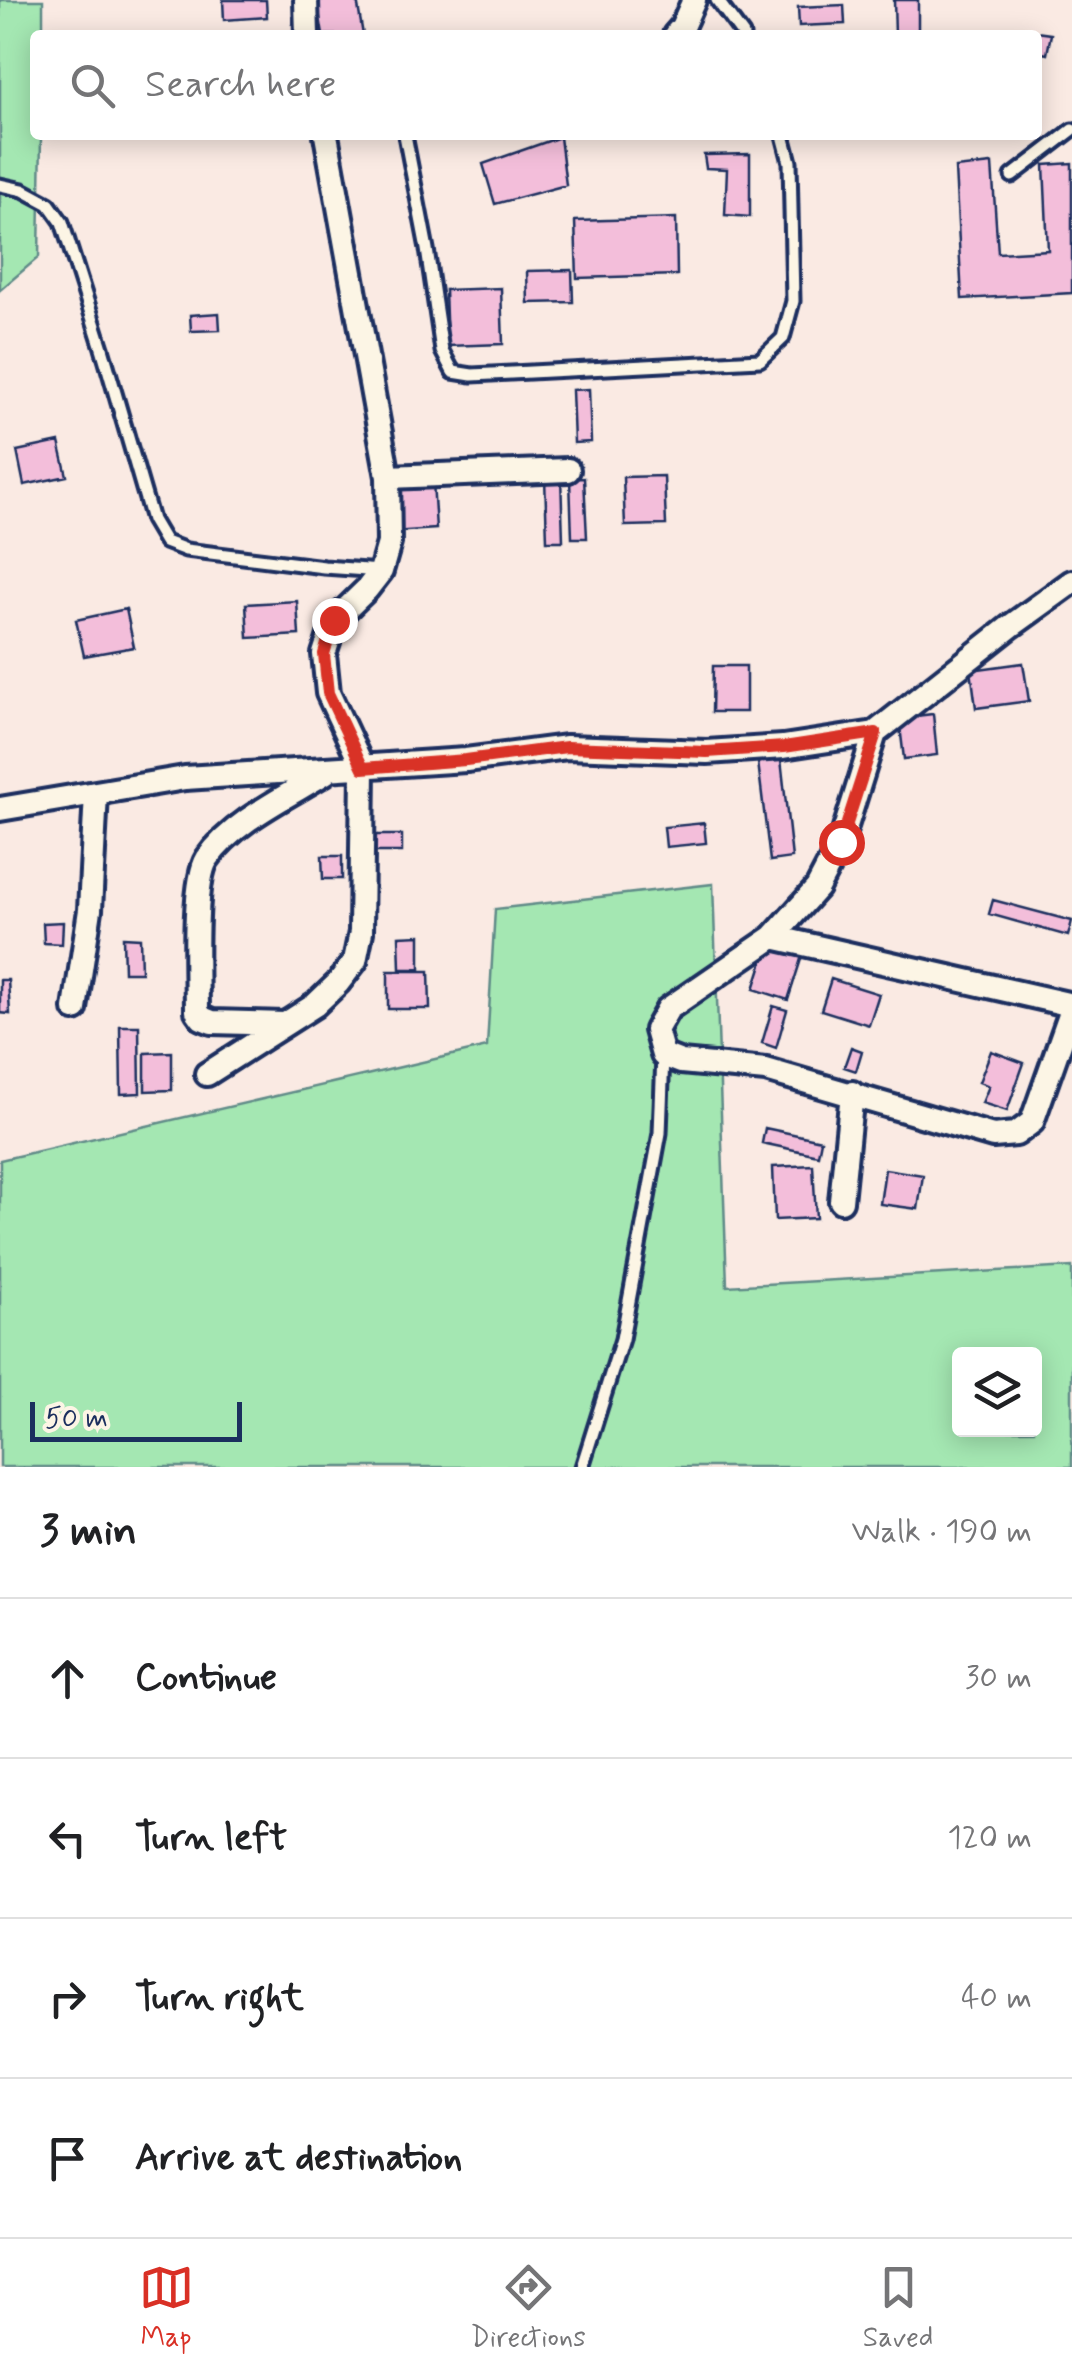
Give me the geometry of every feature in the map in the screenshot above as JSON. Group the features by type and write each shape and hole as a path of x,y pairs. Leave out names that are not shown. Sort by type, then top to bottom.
{"street":[{"path":"306,0 307,30"},
{"path":"679,30 694,0"},
{"path":"207,1074 315,1005 354,960 360,932 363,768 328,693 324,654 334,620 380,571 389,543 388,477 327,140"},
{"path":"388,477 568,470"},
{"path":"0,809 185,778 466,760 567,747 707,752 784,747 876,733 1072,582"},
{"path":"773,937 1072,1007 1032,1122 1016,1134 992,1136 766,1070 681,1062 663,1055 656,1030 668,1009 773,937 817,888 841,842 876,733"},
{"path":"284,1024 212,1022 197,1012 197,902 205,862 228,836 331,770"},
{"path":"75,1009 90,910 96,793"},
{"path":"841,1200 852,1094"}],"lane":[{"path":"717,0 740,30"},
{"path":"1012,176 1072,130"},
{"path":"406,140 442,351 453,372 472,375 760,360 783,338 794,301 790,162 784,140"},
{"path":"0,185 23,190 49,204 62,222 152,520 164,542 186,550 324,568 380,571"},
{"path":"582,1467 622,1339 660,1133 663,1055"}],"green space":[{"path":"0,0 43,0 43,30 30,30 30,140 41,140 39,257 0,290"},
{"path":"713,884 727,1286 1072,1267 1072,1467 0,1467 0,1160 487,1047 495,909"}],"building":[{"path":"223,0 266,0 267,17 224,20"},
{"path":"317,0 357,0 362,30 322,30"},
{"path":"894,0 918,0 918,30 895,30"},
{"path":"844,5 845,24 799,26 798,7"},
{"path":"1042,33 1051,34 1047,54 1042,53"},
{"path":"560,140 566,185 495,204 483,164"},
{"path":"750,154 750,217 725,215 727,169 706,168 704,155"},
{"path":"1072,163 1072,293 962,299 955,168 992,164 998,253 1048,250 1044,165"},
{"path":"676,218 677,275 577,278 575,221"},
{"path":"572,270 573,302 528,303 527,271"},
{"path":"501,288 503,344 447,346 445,290"},
{"path":"219,313 220,330 191,331 190,315"},
{"path":"589,389 591,442 574,443 572,390"},
{"path":"59,442 67,476 24,485 17,451"},
{"path":"561,476 563,541 547,541 545,477"},
{"path":"664,476 666,525 625,526 623,477"},
{"path":"584,478 587,538 572,538 570,479"},
{"path":"433,481 436,529 392,532 389,483"},
{"path":"297,601 299,635 248,638 246,604"},
{"path":"126,609 134,647 84,656 76,620"},
{"path":"1023,663 1029,701 976,708 971,670"},
{"path":"713,666 746,666 746,712 712,712"},
{"path":"933,714 937,755 904,759 899,718"},
{"path":"781,759 792,858 770,861 758,762"},
{"path":"704,823 706,843 666,847 664,827"},
{"path":"372,835 402,835 402,852 372,852"},
{"path":"322,856 342,856 342,879 323,879"},
{"path":"993,900 1072,921 1068,936 989,914"},
{"path":"63,922 62,944 44,943 43,923"},
{"path":"420,935 420,969 400,969 399,936"},
{"path":"123,937 140,938 141,972 124,972"},
{"path":"768,945 802,956 788,1000 754,989"},
{"path":"388,971 429,971 430,1009 388,1009"},
{"path":"831,979 879,994 869,1025 821,1010"},
{"path":"0,980 8,980 10,1014 0,1013"},
{"path":"773,1006 787,1010 776,1048 762,1043"},
{"path":"120,1026 139,1026 140,1093 121,1094"},
{"path":"851,1047 862,1051 856,1071 844,1067"},
{"path":"991,1051 1024,1063 1007,1111 982,1103 989,1086 979,1082"},
{"path":"172,1052 172,1090 145,1091 145,1053"},
{"path":"765,1128 821,1140 818,1155 762,1143"},
{"path":"813,1165 816,1218 775,1220 773,1167"},
{"path":"885,1169 923,1175 918,1209 880,1204"}],"route":[{"path":"334,620 324,654 328,693 363,768 567,747 707,752 784,747 876,733 841,842"}]}
